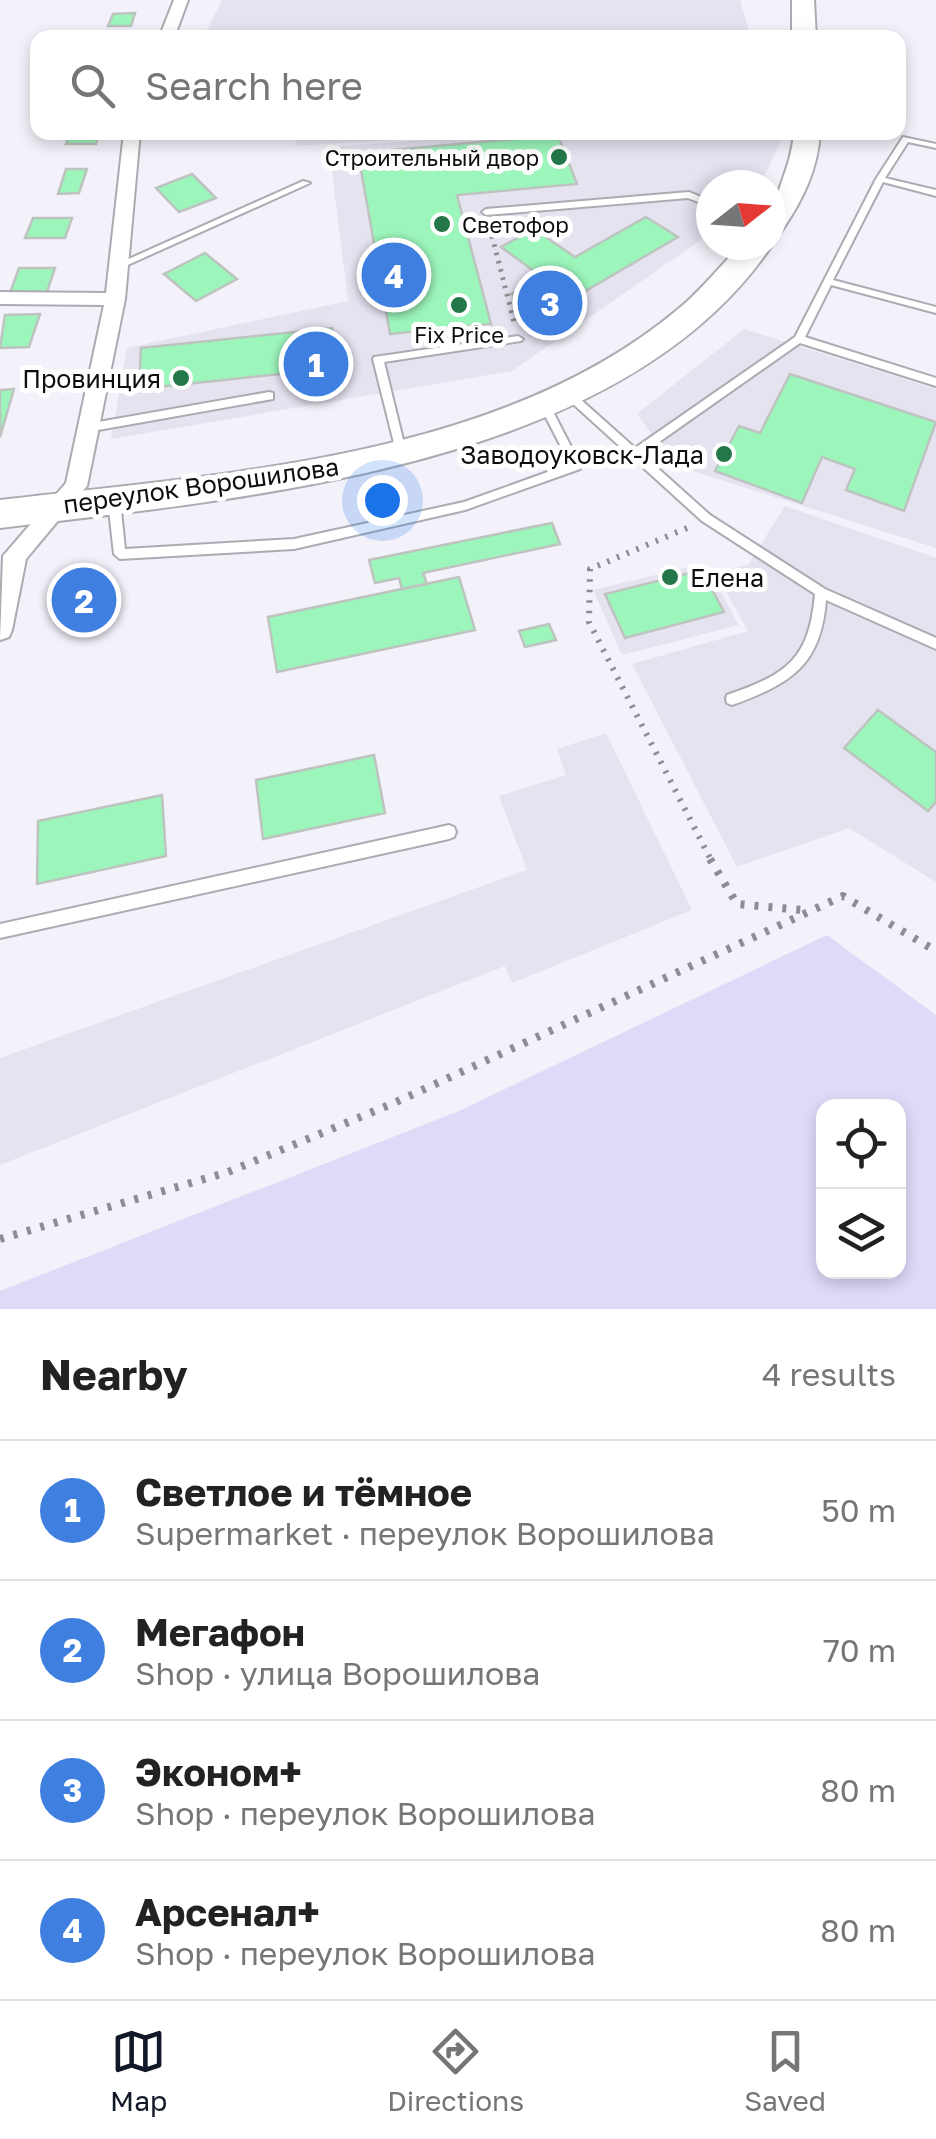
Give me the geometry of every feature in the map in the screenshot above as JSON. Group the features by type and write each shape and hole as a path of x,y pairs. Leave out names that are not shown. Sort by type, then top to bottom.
{"main road":[{"path":"803,0 804,30"},
{"path":"786,203 807,153 807,140"},
{"name":"переулок Ворошилова","path":"0,514 252,481 401,452 555,398 637,353 688,316 746,260"}],"street":[{"path":"169,30 181,0"},
{"path":"0,630 15,556 76,486 114,299 131,140"},
{"path":"0,298 114,299"}],"lane":[{"path":"634,454 798,339 880,179 906,140 936,146"},
{"path":"880,179 936,193"},
{"path":"118,266 306,183"},
{"path":"486,212 689,194 696,197"},
{"path":"829,282 936,310"},
{"path":"401,452 378,359 518,339"},
{"path":"798,339 936,382"},
{"path":"87,428 269,396"},
{"path":"555,398 634,454 706,518 821,592 936,644"},
{"path":"114,500 120,554 294,544 446,510 576,466 555,398"},
{"path":"732,699 773,685 804,660 820,628 821,592"},
{"path":"0,931 449,832"}],"path":[{"path":"486,212 518,339"},
{"path":"706,518 625,558 590,569 589,622 703,847 737,904 805,910"},
{"path":"0,1239 228,1172 412,1095 805,910 843,896 936,951"}],"shaded area":[{"path":"222,0 740,0 749,30 207,30"},
{"path":"296,140 391,140 295,146"},
{"path":"427,140 782,140 767,170 696,170 696,243 512,371 111,439 127,348 348,301 329,147"},
{"path":"744,329 936,389 936,548 674,465 637,414"},
{"path":"785,506 936,558 936,882 849,828 737,867 632,664 748,631 715,572 748,565"},
{"path":"705,563 739,625 622,655 593,590"},
{"path":"606,733 692,910 512,983 505,966 0,1165 0,1058 527,870 499,796 566,775 557,749"},
{"path":"827,935 936,1015 936,1309 0,1309 0,1291 459,1111"}],"building":[{"path":"135,13 131,26 108,26 113,14"},
{"path":"67,140 97,140 96,144 66,144"},
{"path":"502,140 560,140 577,184 457,195 491,324 390,334 358,153"},
{"path":"66,169 87,169 79,193 58,194"},
{"path":"192,174 216,198 179,212 156,188"},
{"path":"646,217 678,237 541,317 511,294 542,277 501,247 534,229 575,257"},
{"path":"33,218 72,218 65,238 25,238"},
{"path":"205,253 237,279 196,301 164,274"},
{"path":"19,268 55,268 47,292 10,293"},
{"path":"40,314 29,347 0,348 5,315"},
{"path":"332,328 337,368 139,389 141,348"},
{"path":"790,374 936,422 904,511 846,490 855,469 822,457 802,503 715,471 739,426 760,433"},
{"path":"14,389 0,437 0,390"},
{"path":"552,523 560,544 423,573 427,584 402,589 399,578 375,583 369,560"},
{"path":"702,570 724,612 625,638 605,594"},
{"path":"459,577 475,630 277,672 268,617"},
{"path":"74,582 109,603 94,618 59,596"},
{"path":"549,624 556,640 525,647 519,631"},
{"path":"878,710 936,752 936,802 928,811 844,748"},
{"path":"374,755 385,813 263,839 256,780"},
{"path":"162,795 166,856 37,884 38,821"}],"place":[{"name":"Строительный двор","path":"559,157"},
{"name":"Светофор","path":"442,224"},
{"name":"Арсенал+","path":"394,275"},
{"name":"Эконом+","path":"550,303"},
{"name":"Fix Price","path":"459,305"},
{"name":"Светлое и тёмное","path":"316,364"},
{"name":"Провинция","path":"181,378"},
{"name":"Заводоуковск-Лада","path":"724,454"},
{"name":"Елена","path":"670,577"},
{"name":"Мегафон","path":"84,600"}]}
